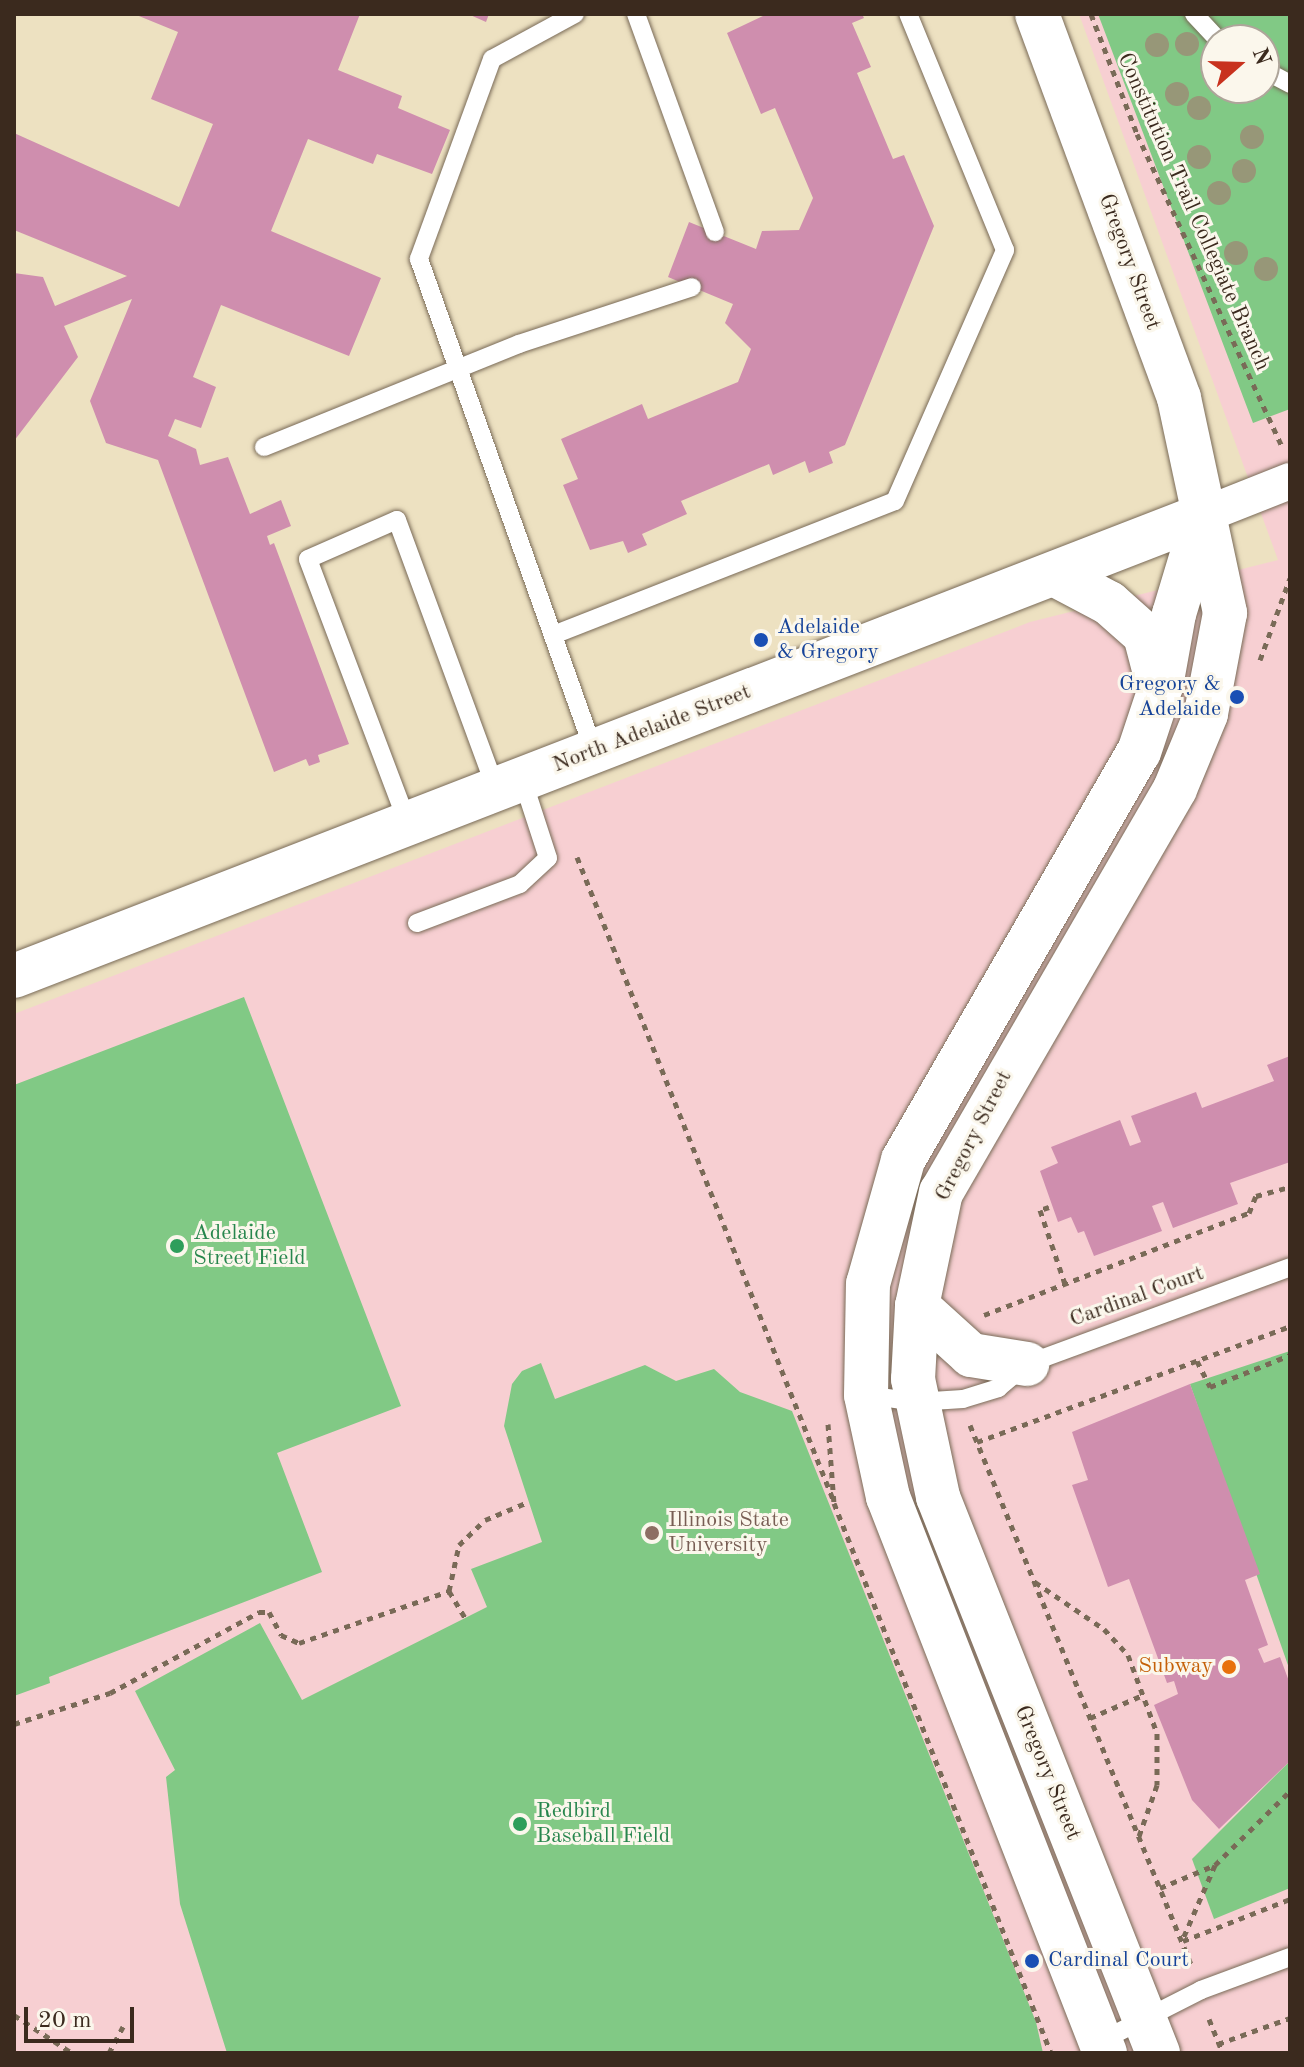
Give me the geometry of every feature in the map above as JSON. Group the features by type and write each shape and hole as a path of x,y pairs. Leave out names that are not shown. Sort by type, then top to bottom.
{"main road":[{"name":"Gregory Street","path":"1037,14 1179,398 1225,613 1206,714 1175,789 941,1192 943,1320 916,1402 938,1497 1152,2038"},
{"name":"Gregory Street","path":"1103,2047 888,1497 866,1395 868,1284 903,1160 1127,774 1160,691 1174,614 1204,515"},
{"name":"North Adelaide Street","path":"14,976 1204,515"},
{"path":"1054,574 1109,603 1145,635 1160,691"},
{"path":"943,1320 971,1355 1027,1364"}],"street":[{"name":"North Adelaide Street","path":"1204,515 1290,481"}],"lane":[{"path":"575,14 492,59 419,259 594,752"},
{"path":"636,14 715,232"},
{"path":"553,635 895,501 1005,250 908,14"},
{"path":"264,447 459,371 519,344 692,287"},
{"path":"408,824 308,559 397,520 509,783 548,858 520,884 417,923"},
{"name":"Cardinal Court","path":"866,1395 916,1402 963,1399 998,1388 1027,1364 1290,1267"},
{"path":"1103,2047 1152,2038 1201,1990 1290,1957"}],"path":[{"name":"Constitution Trail Collegiate Branch","path":"1091,14 1137,134 1290,464"},
{"path":"1270,625 1290,578"},
{"path":"572,843 834,1503"},
{"path":"943,1320 970,1321 1249,1213 1256,1196 1290,1187"},
{"path":"1049,1207 1040,1210 1065,1284"},
{"path":"977,1442 1290,1326"},
{"path":"1197,1360 1210,1387 1290,1355"},
{"path":"963,1399 977,1442 1182,1941 1223,2053"},
{"path":"465,1618 449,1591 459,1545 485,1520 528,1502"},
{"path":"1034,1581 1104,1629 1128,1655 1157,1733 1157,1785 1139,1836"},
{"path":"14,1724 110,1693 259,1612 269,1612 281,1635 299,1643 449,1591"},
{"path":"1090,1718 1143,1695"},
{"path":"1182,1941 1215,1865 1290,1791"},
{"path":"1160,1888 1215,1865"},
{"path":"1182,1941 1290,1899"},
{"path":"14,2015 72,2053"},
{"path":"1218,2044 1290,2018"},
{"path":"109,2053 123,2027"}],"shaded area":[{"name":"Illinois State University","path":"1079,14 1290,14 1290,2053 14,2053 14,1014 1030,622 1278,560"}],"green space":[{"path":"1098,14 1290,14 1290,409 1253,423"},
{"name":"Adelaide Street Field","path":"244,997 401,1406 277,1453 322,1572 49,1677 50,1683 14,1696 14,1085"},
{"path":"1290,1351 1290,1671 1190,1384"},
{"name":"Redbird Baseball Field","path":"541,1363 555,1399 645,1365 676,1381 714,1369 740,1392 792,1411 1036,2022 1043,2053 227,2053 180,1904 166,1777 175,1770 135,1691 260,1623 302,1700 487,1607 471,1569 542,1542 504,1426 512,1384 522,1371"},
{"path":"1290,1761 1290,1888 1214,1919 1192,1859"}],"building":[{"path":"134,14 360,14 338,70 402,96 398,108 450,130 432,174 377,154 373,164 308,139 271,231 381,278 349,356 221,305 193,377 216,387 201,428 175,419 168,436 196,449 200,465 228,457 250,514 281,500 291,526 267,536 270,545 274,543 349,744 318,755 320,762 309,766 306,759 274,772 158,460 106,443 90,401 132,299 64,326 78,357 14,441 14,273 43,277 55,306 127,276 14,230 14,133 179,207 213,124 151,99 178,32"},
{"path":"468,14 489,14 486,22"},
{"path":"767,14 862,14 864,18 852,23 871,67 857,73 893,159 904,155 934,226 845,445 829,452 833,463 809,473 805,461 773,475 769,464 681,501 687,514 642,534 647,545 628,553 623,541 590,550 563,485 578,479 561,439 642,404 648,419 738,382 751,349 725,323 733,304 668,277 689,222 756,249 762,231 799,230 813,198 775,108 761,114 727,33"},
{"path":"1290,1056 1290,1162 1230,1183 1238,1204 1173,1228 1163,1202 1152,1206 1162,1231 1094,1256 1084,1231 1078,1233 1071,1217 1058,1222 1040,1171 1058,1163 1051,1147 1120,1120 1130,1146 1141,1142 1131,1116 1196,1092 1202,1108 1274,1081 1267,1065"},
{"path":"1190,1384 1260,1574 1245,1580 1268,1645 1258,1649 1264,1663 1280,1657 1290,1684 1290,1761 1219,1829 1192,1800 1154,1705 1178,1694 1174,1681 1167,1683 1129,1579 1108,1587 1072,1485 1088,1480 1072,1432"}],"place":[{"name":"Adelaide & Gregory","path":"761,640"},
{"name":"Gregory & Adelaide","path":"1237,697"},
{"name":"Adelaide Street Field","path":"177,1246"},
{"name":"Illinois State University","path":"652,1533"},
{"name":"Subway","path":"1229,1667"},
{"name":"Redbird Baseball Field","path":"520,1824"},
{"name":"Cardinal Court","path":"1032,1961"}]}
